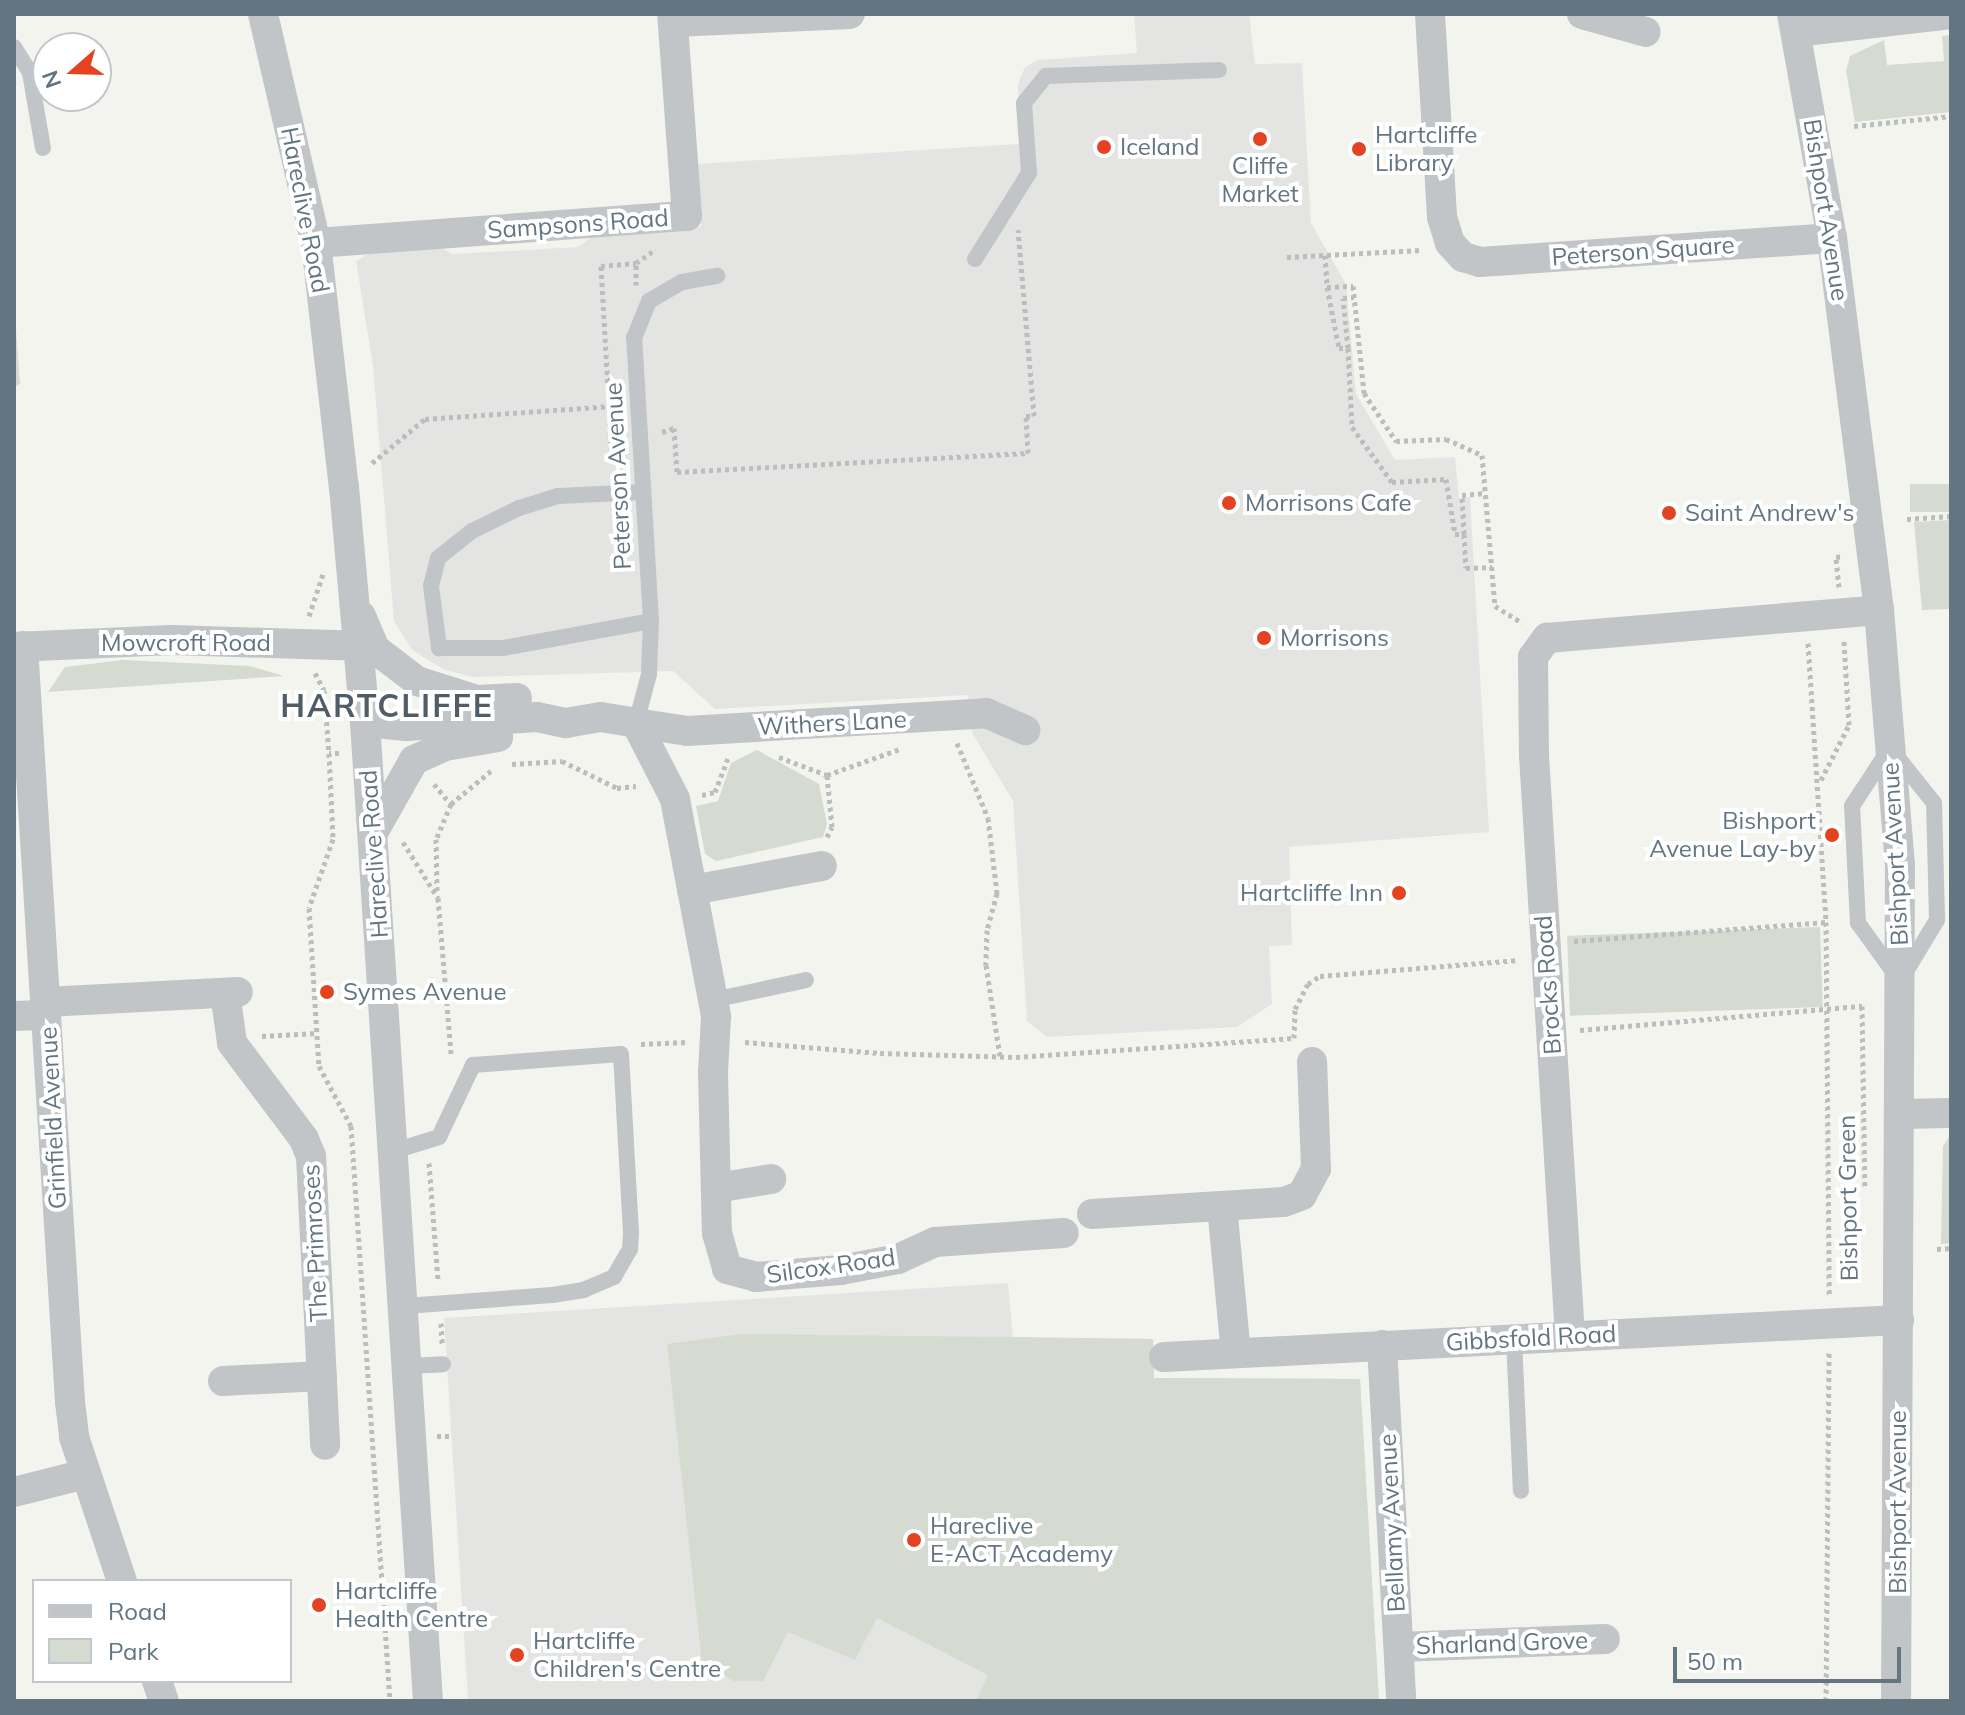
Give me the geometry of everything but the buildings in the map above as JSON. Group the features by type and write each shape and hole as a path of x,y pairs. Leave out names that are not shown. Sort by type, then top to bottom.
{"street":[{"name":"Hareclive Road","path":"263,14 316,243 366,736 386,835 394,1151 428,1701"},
{"path":"673,18 850,14"},
{"name":"Peterson Square","path":"1430,14 1442,217 1457,252 1480,262 1832,238"},
{"path":"1582,14 1646,32"},
{"path":"1794,23 1951,14"},
{"name":"Sampsons Road","path":"316,243 687,216 673,18"},
{"name":"Bishport Avenue","path":"1794,23 1832,238 1879,610 1900,863 1896,1701"},
{"path":"353,600 375,649 417,681 477,700 529,698 636,723"},
{"path":"1547,638 1879,610"},
{"name":"Brocks Road","path":"1547,638 1533,657 1531,682 1570,1336"},
{"name":"Mowcroft Road","path":"19,647 172,640 358,646"},
{"name":"Grinfield Avenue","path":"19,647 46,1008 70,1402 85,1474 121,1579"},
{"name":"Withers Lane","path":"636,723 687,731 950,732 986,713 1025,730"},
{"path":"366,736 406,726 537,717 566,723"},
{"path":"386,835 414,760 445,746 538,734 566,723 600,717"},
{"name":"Silcox Road","path":"636,723 675,799 713,1000 716,1188 723,1262 747,1277 855,1268 898,1259 942,1241 1064,1233"},
{"path":"692,890 822,866"},
{"name":"The Primroses","path":"46,1008 232,992 230,1038 308,1146 325,1445"},
{"path":"14,1016 46,1008"},
{"path":"1092,1214 1284,1202 1312,1183 1316,1157 1303,1050"},
{"path":"1900,1114 1951,1113"},
{"path":"716,1188 771,1179"},
{"path":"1222,1206 1236,1353"},
{"name":"Gibbsfold Road","path":"1164,1357 1899,1320"},
{"name":"Bellamy Avenue","path":"1382,1345 1401,1701"},
{"path":"223,1381 322,1376"},
{"path":"14,1492 85,1474"},
{"name":"Sharland Grove","path":"1399,1647 1605,1639"}],"lane":[{"path":"15,51 30,73 43,148"},
{"path":"975,259 1029,173 1024,103 1046,76 1219,70"},
{"name":"Peterson Avenue","path":"636,723 649,674 651,621 634,338 649,301 682,282 717,276"},
{"path":"642,492 558,496 519,508 472,531 438,558 431,586 439,648 503,648 651,621"},
{"path":"1890,748 1852,806 1858,923 1900,981"},
{"path":"713,1000 806,980"},
{"path":"394,1151 428,1143 439,1137 473,1065 621,1054 630,1249 614,1277 592,1288 439,1306 405,1306"},
{"path":"1514,1339 1521,1491"},
{"path":"409,1366 443,1364"}],"path":[{"path":"1854,126 1951,116"},
{"path":"1002,217 1021,234 1034,416 1026,416 1028,453 1009,452"},
{"path":"1287,257 1420,250"},
{"path":"1325,255 1327,287 1339,348 1348,348"},
{"path":"609,406 601,266 636,263"},
{"path":"1327,287 1353,286 1364,393 1396,441 1446,439 1482,455 1495,606 1547,638"},
{"path":"1354,297 1343,298 1352,427 1392,482 1446,479 1455,534 1464,534"},
{"path":"1486,493 1462,495 1466,568 1492,567"},
{"path":"1907,519 1951,516"},
{"path":"1819,782 1849,725 1836,557"},
{"path":"1806,618 1826,922 1830,1323 1826,1701"},
{"path":"950,732 988,818 997,893 987,930 986,965 1000,1056"},
{"path":"366,736 329,753 333,839 309,908 319,1066 351,1126 390,1701"},
{"path":"822,866 824,842 832,827 827,775 915,742"},
{"path":"447,1064 452,1049 438,898 436,839 451,804 476,779 500,766 525,761 562,761 617,788 642,787 658,802 715,792 730,756 739,749"},
{"path":"414,760 451,804"},
{"path":"386,835 438,898"},
{"path":"632,1044 714,1040 880,1053 1000,1056 1303,1050 1295,1009 1308,984 1320,976 1826,922"},
{"name":"Bishport Green","path":"1551,1033 1862,1006 1865,1195"},
{"path":"230,1038 317,1033"},
{"path":"452,1049 466,1048"},
{"path":"428,1143 443,1364"},
{"path":"1937,1249 1951,1248"}],"shaded area":[{"path":"1134,14 1249,14 1255,64 1302,63 1311,223 1346,284 1356,394 1395,460 1455,457 1459,498 1470,497 1489,832 1289,847 1292,945 1269,946 1272,1004 1237,1027 1047,1037 1027,1021 1013,801 972,733 968,695 715,709 673,671 473,677 445,670 412,650 394,621 373,366 356,261 377,249 435,244 452,254 578,247 596,234 701,226 696,164 1020,144 1018,84 1025,67 1038,60 1137,53"},
{"name":"Hareclive E-ACT Academy","path":"1008,1283 1013,1337 1153,1339 1154,1378 1360,1379 1379,1701 468,1701 444,1318"}],"green space":[{"path":"1951,35 1951,112 1855,122 1846,71 1850,56 1884,40 1887,65 1944,61 1942,36"},
{"path":"14,302 20,384 14,387"},
{"path":"1910,484 1951,484 1951,512 1910,512"},
{"path":"1951,520 1951,609 1922,610 1914,522"},
{"path":"123,660 250,666 284,676 48,692 65,667"},
{"path":"757,750 819,784 827,824 823,837 716,861 705,854 696,806 718,801 731,763"},
{"path":"1820,927 1823,1007 1570,1016 1567,936"},
{"path":"1951,1134 1951,1243 1941,1244 1943,1146"},
{"name":"Hareclive E-ACT Academy","path":"741,1334 1153,1339 1154,1378 1360,1379 1379,1701 976,1701 988,1675 877,1618 855,1660 788,1632 763,1681 734,1681 702,1663 667,1344"}],"place":[{"name":"Cliffe Market","path":"1260,139"},
{"name":"Iceland","path":"1104,147"},
{"name":"Hartcliffe Library","path":"1359,149"},
{"name":"Morrisons Cafe","path":"1229,503"},
{"name":"Saint Andrew's","path":"1669,513"},
{"name":"Morrisons","path":"1264,638"},
{"name":"Bishport Avenue Lay-by","path":"1832,835"},
{"name":"Hartcliffe Inn","path":"1399,893"},
{"name":"Symes Avenue","path":"327,992"},
{"name":"Hareclive E-ACT Academy","path":"914,1540"},
{"name":"Hartcliffe Health Centre","path":"319,1605"},
{"name":"Hartcliffe Children's Centre","path":"517,1655"}],"district":[{"name":"HARTCLIFFE","path":"387,705"}]}
